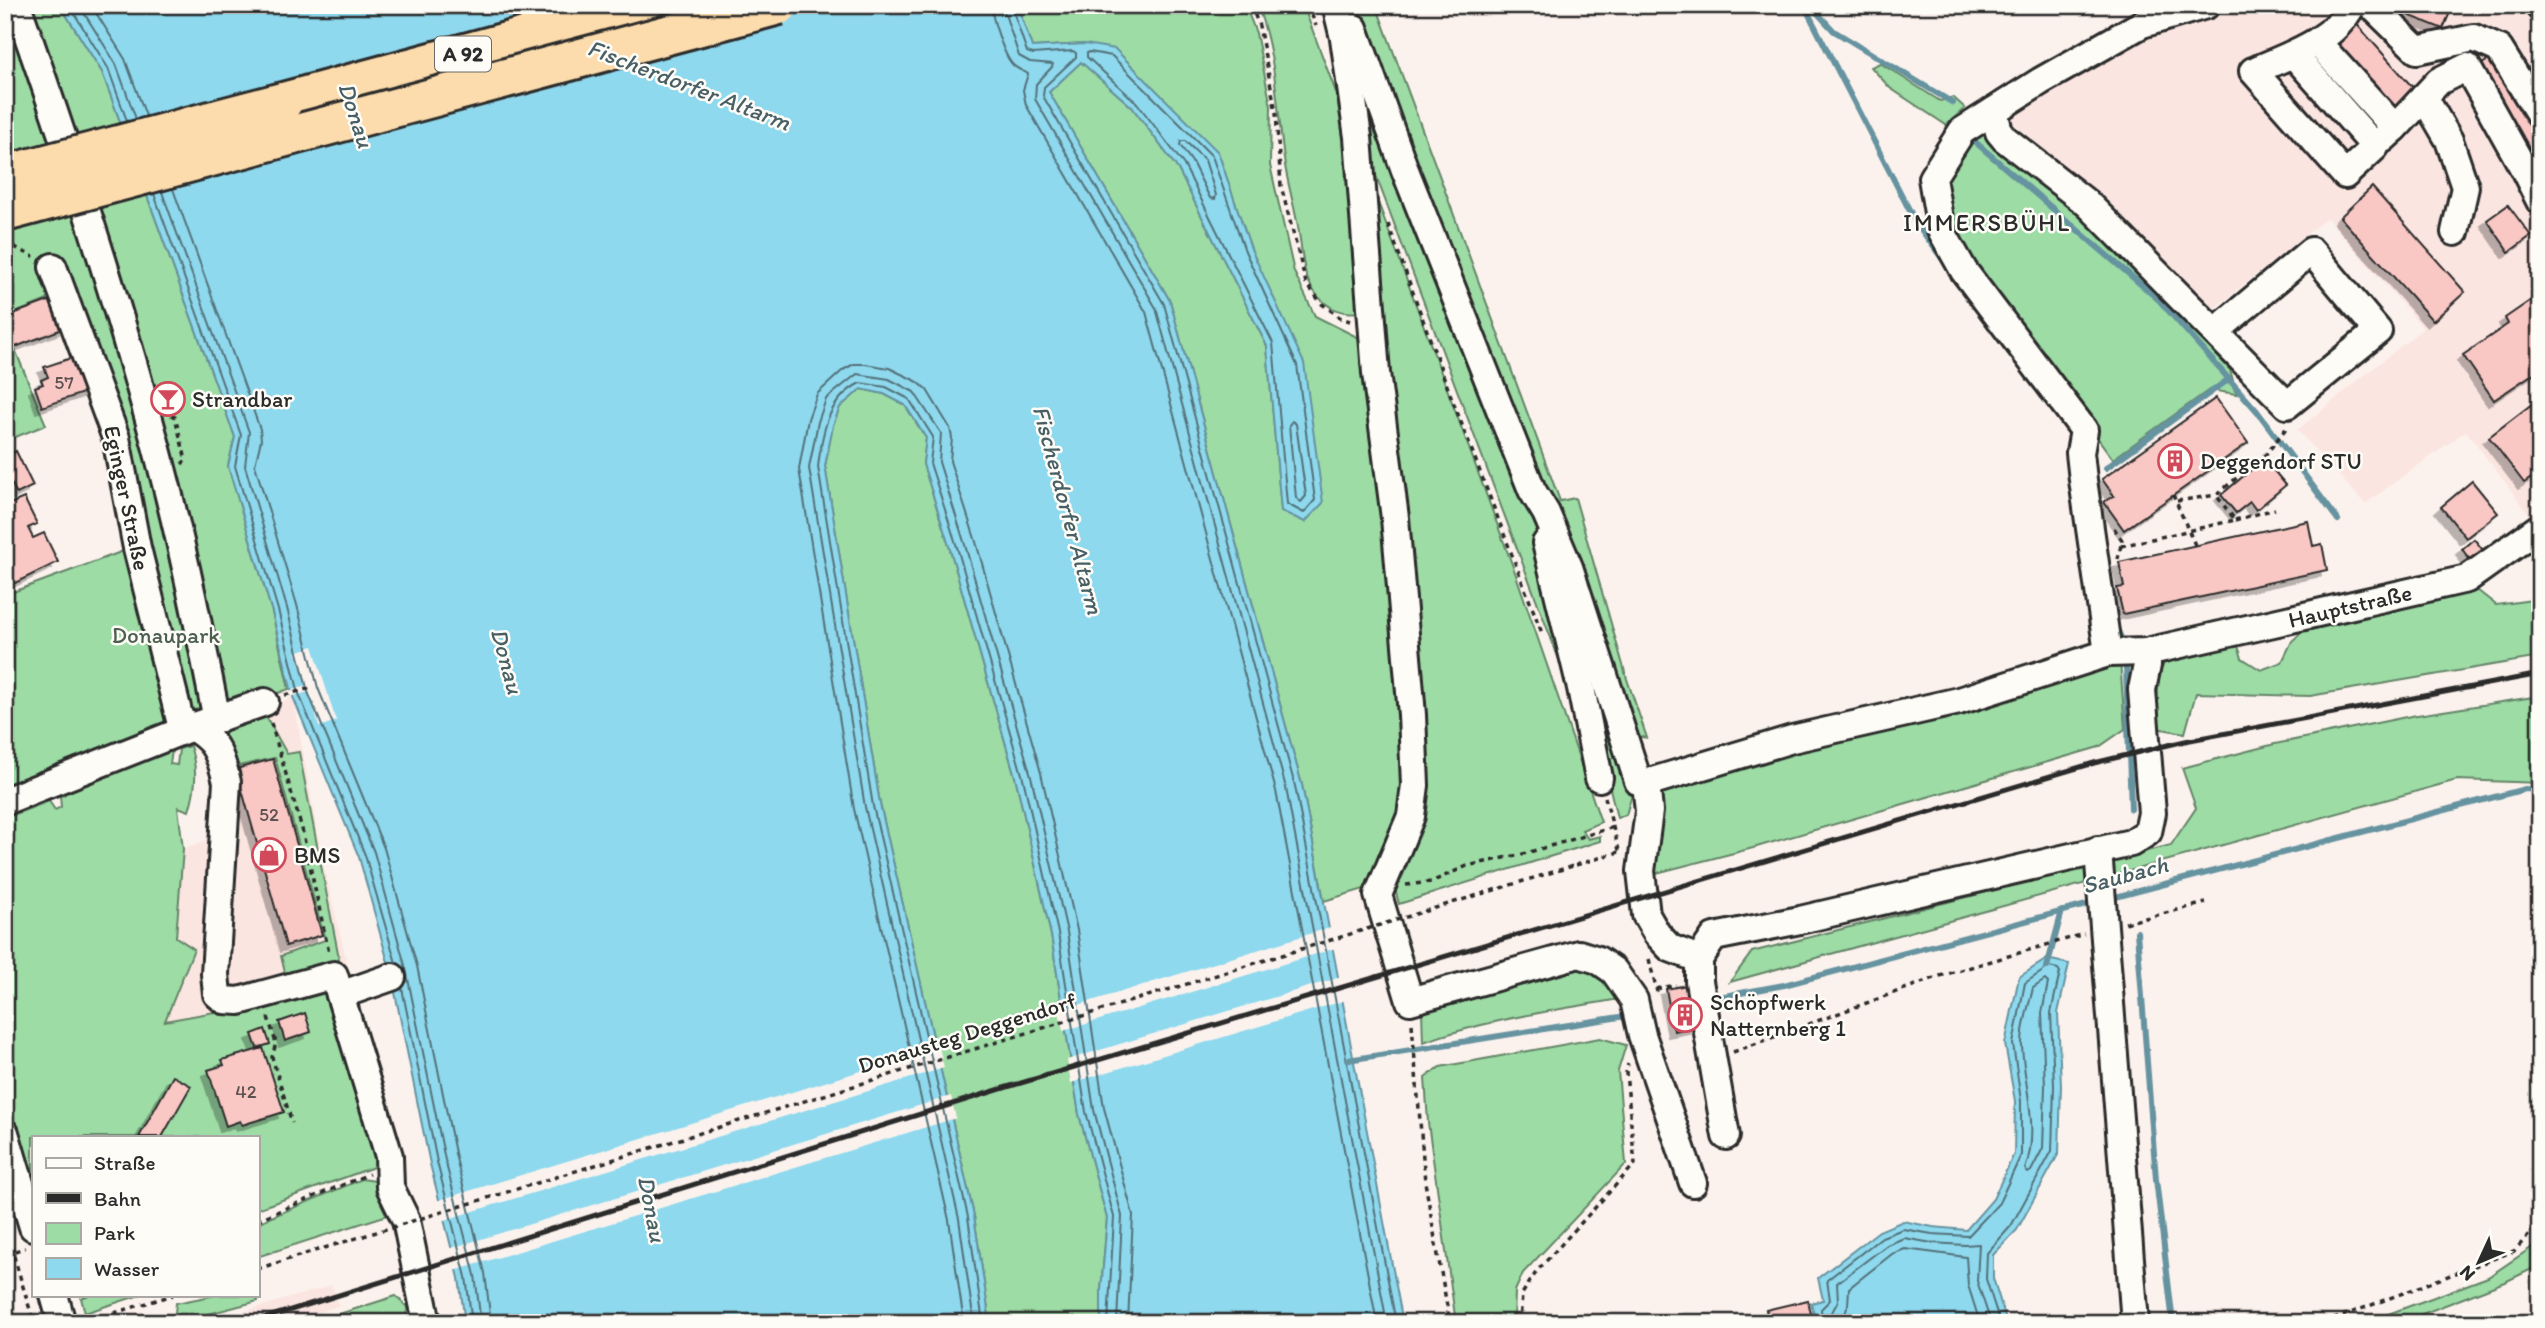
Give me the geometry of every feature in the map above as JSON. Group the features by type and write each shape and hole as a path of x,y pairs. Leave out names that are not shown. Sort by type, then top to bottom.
{"highway":[{"name":"A 92","path":"5,175 644,5"},
{"name":"A 92","path":"5,212 779,5"}],"street":[{"path":"17,5 53,108 147,412 194,602 205,723"},
{"path":"1335,5 1344,38 1358,137 1372,328 1397,544 1412,715 1415,785 1411,817 1378,895 1410,1001 1579,954 1598,960 1645,994 1643,1039 1693,1183"},
{"path":"1341,5 1353,24 1405,170 1532,490 1546,513 1569,566 1638,781 1646,783 1649,811 1641,871 1646,915 1657,934 1692,975 1708,1028 1727,1136"},
{"path":"2108,653 2080,453 2084,430 1964,271 1941,230 1931,178 1962,131 2041,81 2142,24 2206,5"},
{"path":"2352,5 2318,43 2253,71 2345,175 2395,128 2439,81 2467,67 2540,201"},
{"path":"2371,5 2417,50 2474,38 2499,49 2540,115"},
{"path":"2318,43 2395,128"},
{"path":"2293,54 2375,147"},
{"path":"2424,97 2449,140 2465,187 2455,232"},
{"path":"1994,111 1999,132 2005,139 2088,204 2287,405 2378,331 2311,251 2216,331"},
{"name":"Eginger Straße","path":"53,267 116,438 137,548 180,720 205,723 222,762 227,782 215,974 217,994 224,1000 239,1001 261,995 392,976"},
{"name":"Hauptstraße","path":"1646,783 1792,739 1959,701 2108,653 2146,652 2467,579 2540,527"},
{"path":"1559,543 1550,540 1546,543 1581,688 1599,778"},
{"path":"1692,975 1714,937 1800,920 2131,843 2148,832 2152,813 2142,690 2147,665 2146,652"},
{"path":"5,801 55,793 205,723 268,712"},
{"path":"2098,850 2135,1323"},
{"path":"337,985 389,1156 390,1187 406,1220 427,1323"},
{"path":"5,1133 32,1224"},
{"path":"54,1296 62,1323"}],"path":[{"path":"1251,5 1259,26 1276,112 1281,186 1306,283 1322,304 1341,318 1372,328"},
{"path":"1385,214 1449,391 1545,640"},
{"path":"2177,501 2216,495 2275,444 2285,430"},
{"path":"2174,495 2195,545"},
{"path":"2216,495 2235,520"},
{"path":"2121,546 2275,509"},
{"path":"268,712 302,829 337,985"},
{"path":"1385,878 1402,886 1431,882 1467,866 1523,854 1614,827 1599,778"},
{"name":"Donausteg Deggendorf","path":"259,1268 1619,852 1614,827"},
{"path":"1715,1072 1732,1052 1940,976 2103,928 2206,903"},
{"path":"1645,994 1692,975"},
{"path":"261,995 276,1042 272,1057 292,1123"},
{"path":"1410,1001 1425,1182 1450,1323"},
{"path":"1520,1323 1522,1294 1537,1270 1635,1164 1626,1073 1633,1049 1643,1039"},
{"path":"259,1219 367,1174 388,1171"},
{"path":"2323,1323 2514,1251 2540,1223"},
{"path":"5,1227 34,1323"},
{"path":"5,1254 32,1245"},
{"path":"83,1323 170,1296"}],"shaded area":[{"path":"2249,5 2536,5 2540,11 2540,512 2531,517 2466,431 2365,504 2297,430 2423,328 2327,218 2211,311 2151,246 2008,118 2139,41"},
{"path":"293,697 323,864 353,986 247,1016 165,1022 194,949 176,937 183,849 208,839 217,731"},
{"path":"332,1285 339,1306 286,1323 206,1323"}],"green space":[{"name":"Donaupark","path":"5,5 60,5 102,72 235,437 228,466 272,612 289,689 225,714 5,789 5,595 145,543 121,429 77,288 5,317"},
{"path":"1017,5 1245,5 1256,33 1271,106 1270,165 1294,272 1315,316 1363,340 1413,766 1403,820 1371,887 1324,901 1302,785 1170,301 1049,92 1081,62 1132,107 1178,169 1267,346 1281,510 1305,522 1251,249 1218,152 1085,44 1032,47"},
{"path":"1257,5 1303,5 1346,119 1366,298 1358,312 1340,311 1326,304 1314,291 1306,275 1285,168 1272,62"},
{"path":"1349,5 1376,5 1560,501 1575,498 1627,679 1647,738 1631,735 1358,21"},
{"path":"1345,28 1513,456 1540,534 1583,723 1367,152"},
{"path":"1880,63 1940,101 1953,97 1965,108 1946,125 1890,88 1871,67"},
{"path":"1976,128 1995,132 2122,250 2230,370 2237,394 2209,390 2113,459 1949,235 1940,187"},
{"path":"1375,194 1516,575 1601,822 1582,830 1588,839 1600,836 1600,841 1399,904 1395,889 1422,800 1384,388"},
{"path":"14,347 46,425 5,441 5,351"},
{"path":"861,389 884,394 905,405 926,438 923,464 1016,780 1051,935 1079,1114 1107,1218 1101,1323 990,1323 974,1216 880,804 825,466 833,425 840,407"},
{"path":"1554,553 1634,787 1626,815 1617,818"},
{"path":"2472,586 2496,605 2540,599 2540,657 2310,696 2196,693 2185,733 2155,728 2159,674 2166,660 2237,643 2242,658 2261,670 2282,662 2292,641 2315,620"},
{"path":"2120,661 2125,729 2099,747 1753,848 1649,875 1658,784"},
{"path":"2540,696 2540,783 2457,780 1730,982 1752,952 2171,845 2196,808 2182,768 2275,744 2411,716"},
{"path":"264,713 287,754 299,752 382,1164 259,1208 259,1136 32,1136 32,1199 5,1110 5,818 49,801 55,810 61,807 60,796 64,795 63,793 163,752 172,750 170,764 177,765 179,749 190,746 195,771 193,794 189,811 178,807 183,849 176,937 194,949 165,1021 291,998 281,956 325,940 275,758 234,767 219,733"},
{"path":"1572,962 1604,971 1625,998 1498,1021 1423,1042 1422,1011 1482,985"},
{"path":"1600,1038 1626,1045 1618,1071 1626,1164 1523,1273 1515,1291 1514,1323 1456,1323 1428,1123 1425,1078 1440,1067"},
{"path":"362,1179 375,1181 394,1213 259,1256 259,1222"},
{"path":"2540,1242 2540,1265 2507,1281 2399,1323 2364,1323 2488,1277"},
{"path":"86,1296 137,1296 85,1313 81,1298"},
{"path":"211,1296 257,1296 258,1301 174,1323 176,1303"},
{"path":"396,1296 407,1307 406,1323 311,1323"}],"water":[{"path":"60,5 1017,5 1032,47 1085,44 1115,49 1218,152 1251,249 1304,363 1323,503 1305,522 1281,511 1267,346 1178,169 1132,107 1081,62 1049,92 1170,301 1302,785 1403,1323 1101,1323 1107,1218 1079,1114 1051,935 1016,780 923,464 926,438 905,405 884,394 861,389 840,407 833,425 825,466 880,804 974,1216 990,1323 465,1323 459,1278 430,1164 391,973 359,857 293,697 272,612 228,466 235,437 102,72"},
{"path":"2047,959 2069,964 2058,1013 2061,1086 2059,1153 2017,1230 1993,1255 1993,1278 2007,1323 1816,1323 1811,1303 1823,1300 1818,1278 1879,1231 1903,1221 1966,1230 1993,1199 2014,1154 2015,1101 2005,1044 2019,977"}],"pier":[{"path":"313,646 336,721 319,727 309,692 289,697 288,691 307,686 296,652"},
{"path":"1332,927 1336,948 1063,1031 1059,1011"},
{"path":"1341,977 1346,1000 1071,1083 1067,1060"},
{"path":"939,1047 944,1068 441,1221 436,1201"},
{"path":"951,1096 956,1118 454,1271 448,1249"}],"building":[{"path":"2406,5 2453,5 2443,29 2403,13"},
{"path":"2353,20 2415,90 2390,112 2329,42"},
{"path":"2495,56 2540,130 2540,170 2477,67"},
{"path":"2372,187 2465,292 2433,321 2340,217"},
{"path":"2508,205 2531,236 2509,252 2487,220"},
{"path":"2540,294 2540,369 2494,400 2463,355 2508,324 2505,318"},
{"path":"54,299 65,328 5,351 5,317"},
{"path":"77,356 89,391 42,407 35,387 43,384 41,380 48,377 44,367"},
{"path":"162,386 173,390 165,409 155,405"},
{"name":"Deggendorf STU","path":"2216,398 2248,443 2124,530 2104,502 2114,496 2102,479"},
{"path":"2532,404 2540,414 2540,472 2524,483 2489,437"},
{"path":"16,451 33,486 17,494 5,471 5,457"},
{"path":"2264,459 2286,485 2256,510 2250,502 2236,513 2221,495"},
{"path":"2472,481 2498,513 2466,538 2441,507"},
{"path":"24,498 37,524 28,528 33,538 44,533 58,562 13,584 5,569 5,558 10,556 5,546 5,506"},
{"path":"2308,521 2313,546 2322,544 2327,570 2123,614 2117,588 2124,587 2119,562"},
{"path":"2474,539 2483,550 2470,560 2462,549"},
{"path":"273,759 322,935 286,946 236,769"},
{"name":"Schöpfwerk Natternberg 1","path":"1692,984 1700,1026 1674,1031 1666,989"},
{"path":"305,1013 311,1032 285,1041 279,1022"},
{"path":"265,1029 270,1044 257,1048 252,1034"},
{"path":"263,1048 284,1112 242,1125 240,1121 226,1126 208,1070 224,1065 222,1060"},
{"path":"173,1076 191,1086 163,1136 140,1136"},
{"path":"1808,1300 1813,1323 1769,1323 1766,1310"}],"waterway":[{"path":"1804,5 1915,221 1946,264"},
{"path":"1810,5 1834,31 1953,103"},
{"path":"1974,141 2159,300 2257,411 2338,520"},
{"path":"2106,468 2229,379"},
{"path":"2115,624 2121,638"},
{"path":"2126,668 2131,809"},
{"name":"Saubach","path":"2108,899 2525,789 2540,790"},
{"name":"Saubach","path":"1719,997 1784,985 2094,903"},
{"path":"2047,967 2062,911"},
{"path":"2137,932 2156,1179 2173,1323"},
{"path":"1348,1060 1626,1016"}],"railway":[{"path":"249,1323 1004,1088 2094,763 2185,741 2540,674"}],"place":[{"name":"Strandbar","path":"168,399"},
{"name":"Deggendorf STU","path":"2175,461"},
{"name":"BMS","path":"269,855"},
{"name":"Schöpfwerk Natternberg 1","path":"1685,1015"}],"district":[{"name":"IMMERSBÜHL","path":"1987,223"}],"water label":[{"name":"Fischerdorfer Altarm","path":"689,85"},
{"name":"Donau","path":"356,115"},
{"name":"Fischerdorfer Altarm","path":"1068,510"},
{"name":"Donau","path":"507,661"},
{"name":"Donau","path":"652,1209"}]}
